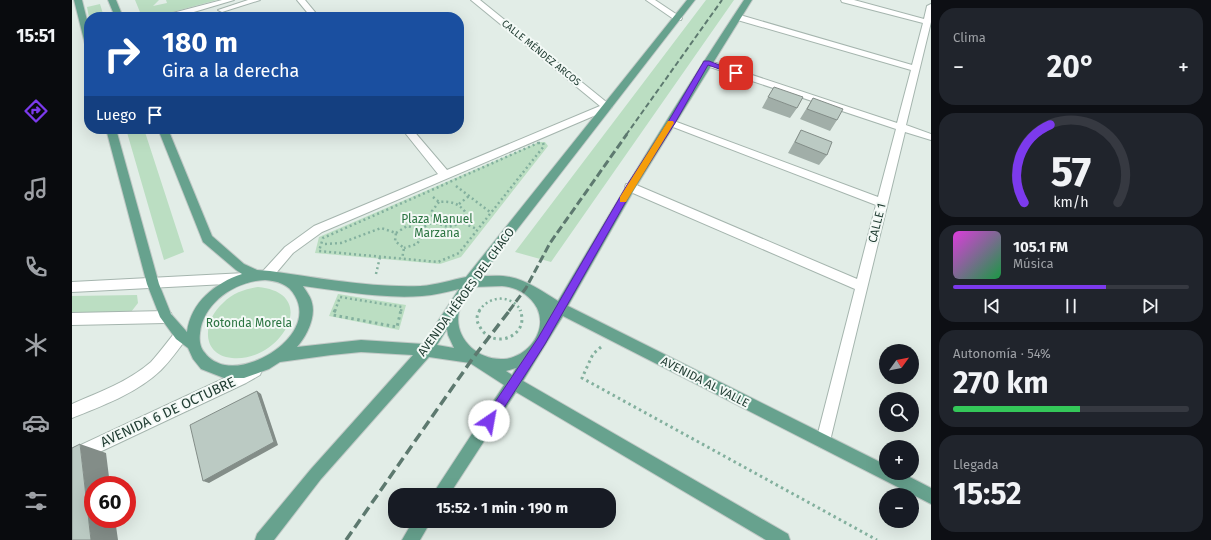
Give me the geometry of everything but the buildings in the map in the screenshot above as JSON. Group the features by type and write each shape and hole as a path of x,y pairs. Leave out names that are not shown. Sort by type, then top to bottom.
{"main road":[{"path":"78,0 84,22"},
{"path":"112,0 117,12"},
{"name":"AVENIDA HÉROES DEL CHACO","path":"263,540 316,474 426,350 470,282 606,107 692,0"},
{"path":"445,488 542,341 630,187 748,0"},
{"path":"113,134 153,284 166,317 181,335 193,344"},
{"path":"165,134 207,239 240,267 256,276 374,288 422,291 470,282 500,280 514,282 526,288 536,296 543,306 546,318 546,330 542,341 532,353 520,361 504,365 489,364 474,358 426,350 360,346 279,356"},
{"path":"256,276 224,288 206,303 198,316 193,330 193,344 198,356 206,364 217,370 232,373 247,371 263,366 279,356 294,343 302,327 306,312 304,298 297,287 285,279"},
{"path":"487,281 469,290 456,304 452,315 452,328 455,339 463,350 513,383 782,540"},
{"name":"AVENIDA AL VALLE","path":"526,288 560,308 879,469"},
{"name":"AVENIDA AL VALLE","path":"900,480 931,496"},
{"path":"410,540 418,528"}],"street":[{"path":"186,12 230,0"},
{"path":"213,12 256,0"},
{"path":"302,0 311,12"},
{"name":"CALLE MÉNDEZ ARCOS","path":"475,0 606,107"},
{"path":"650,0 678,18"},
{"path":"845,0 927,22"},
{"name":"CALLE 1","path":"823,441 931,6"},
{"path":"737,17 915,69"},
{"path":"707,63 931,137"},
{"path":"72,287 153,284 256,276 318,229 448,178 606,107"},
{"path":"671,123 882,203"},
{"path":"411,134 448,178"},
{"path":"630,187 861,286"},
{"path":"72,319 166,317"},
{"path":"72,411 123,388 151,370 168,353 181,335"},
{"name":"AVENIDA 6 DE OCTUBRE","path":"72,457 241,378 263,366"}],"path":[{"path":"538,143 542,143 544,146 490,212 459,253 438,262 319,251 322,238 427,192 448,178 538,143"},
{"path":"448,178 490,212"},
{"path":"427,192 439,202 449,201 459,204 466,212 463,223"},
{"path":"459,204 469,196"},
{"path":"433,222 432,211 439,202"},
{"path":"404,248 396,242 396,233 403,227 408,226 420,229 433,222 446,227 463,223 477,229"},
{"path":"320,245 341,243 381,228 396,233"},
{"path":"404,248 417,244 422,236 420,229"},
{"path":"402,259 404,248"},
{"path":"340,297 402,307 397,327 333,314 340,297"},
{"path":"502,299 509,300 520,309 523,322 521,328 516,334 504,340 496,340 482,333 478,327 477,320 481,306 487,302 502,299"},
{"path":"602,346 593,354 582,378 877,540"}],"green space":[{"path":"135,0 159,0 153,6 167,3 166,0 217,0 173,12 140,12"},
{"path":"706,0 734,0 551,262 515,252"},
{"path":"100,4 102,12 88,12 87,7"},
{"path":"127,134 146,134 184,252 164,260"},
{"name":"Plaza Manuel Marzana","path":"539,142 545,142 548,146 461,257 440,264 315,253 319,237"},
{"name":"Rotonda Morela","path":"258,287 277,292 288,301 291,313 287,327 278,339 265,350 250,357 232,358 214,351 208,336 211,318 216,310 235,294 244,290"},
{"path":"338,294 406,305 399,330 329,316"},
{"path":"137,295 138,303 131,312 72,312 72,296"}],"railway":[{"path":"626,135 722,0"},
{"path":"509,311 526,288 550,243 627,134"},
{"path":"346,540 473,358 510,310"}],"slow traffic":[{"path":"623,199 671,123"}],"route":[{"path":"489,421 542,341 630,187 707,63 736,73"}]}
